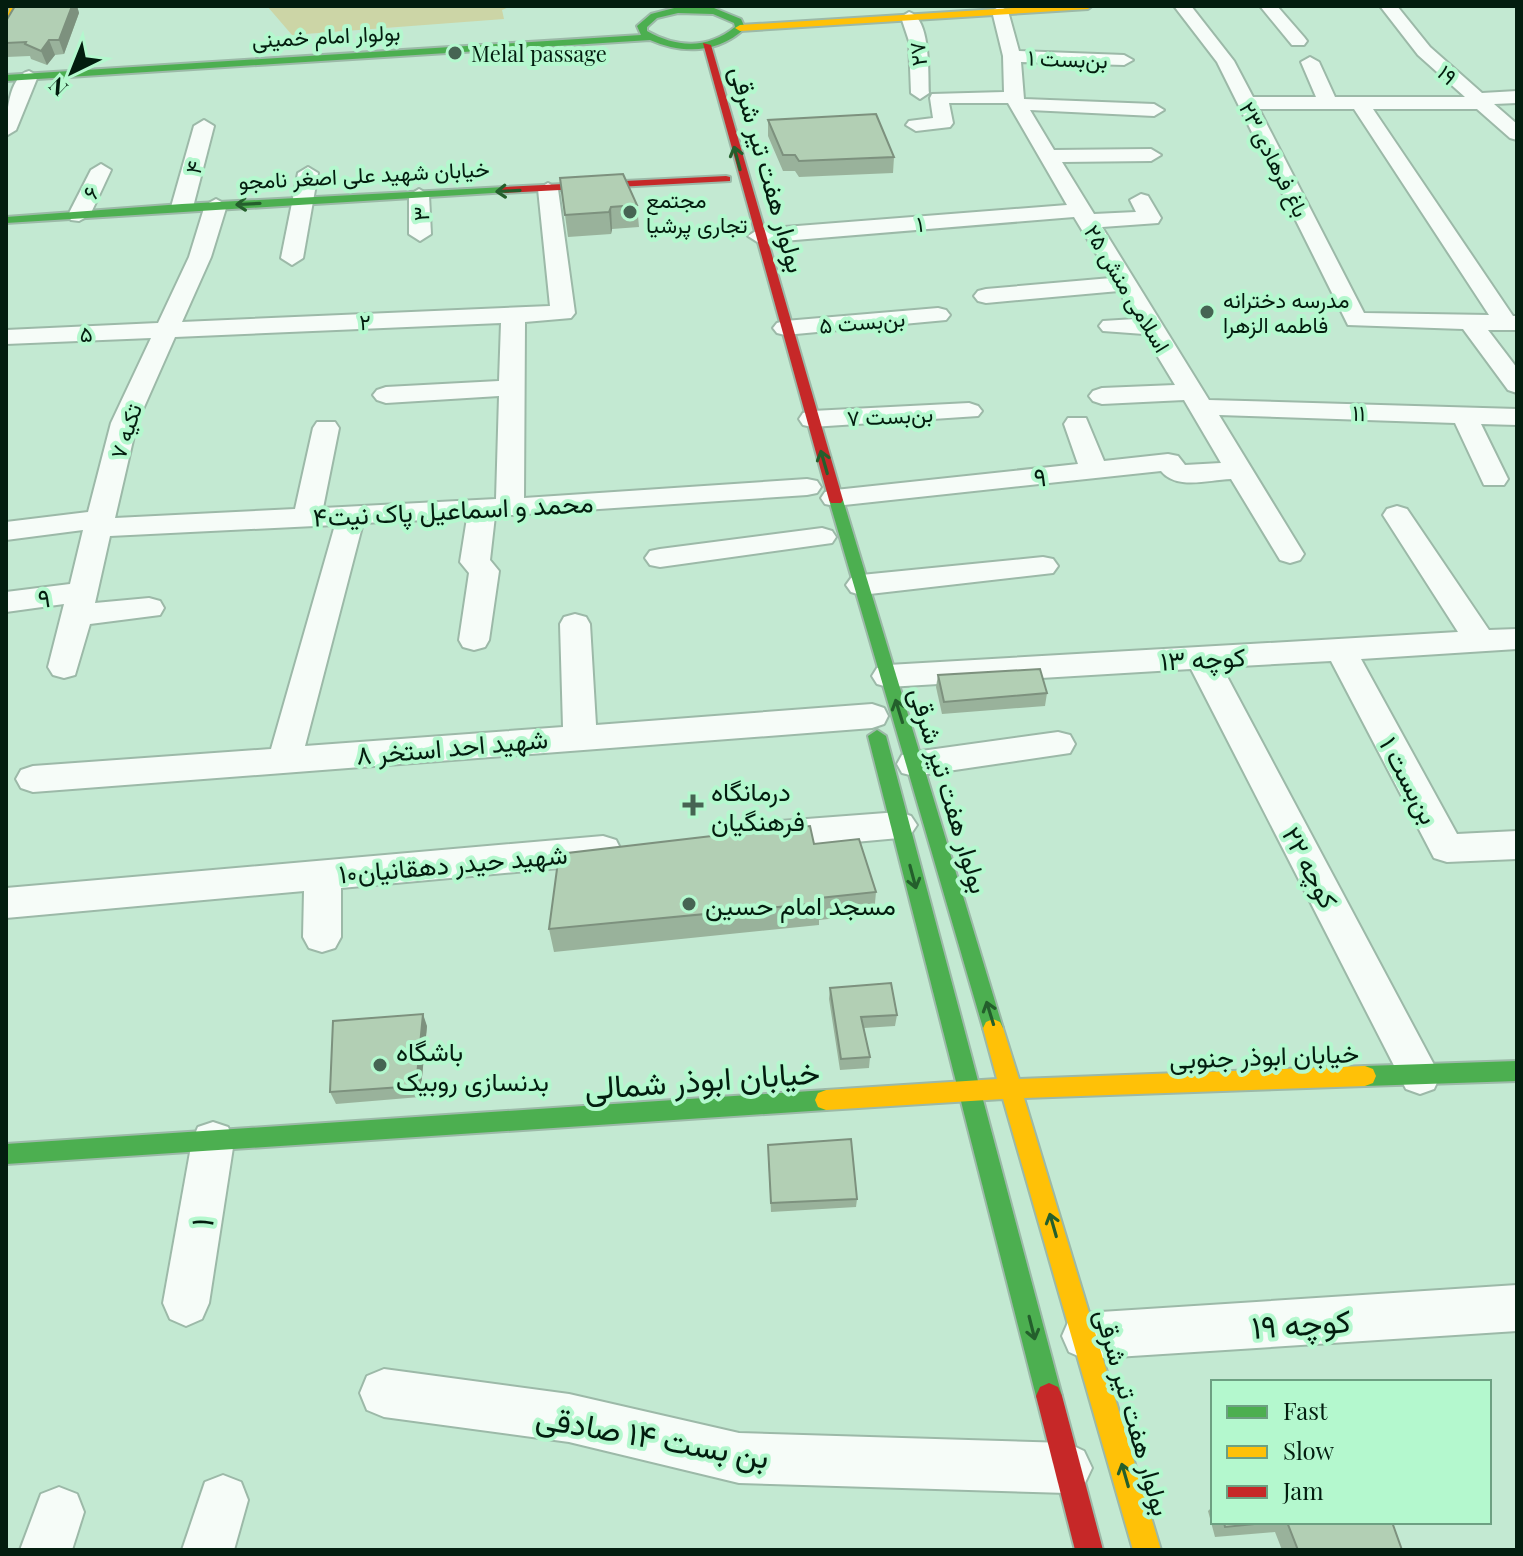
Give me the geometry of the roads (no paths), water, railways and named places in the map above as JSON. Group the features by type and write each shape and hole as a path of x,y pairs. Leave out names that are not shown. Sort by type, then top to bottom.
{"main road":[{"path":"6,19 14,6"},
{"path":"739,25 1088,6"},
{"path":"739,25 735,35 687,53 646,32 654,16 678,8 713,8 739,25 909,17 993,9"},
{"name":"بولوار امام خمینی","path":"6,64 646,32"},
{"name":"بولوار امام خمینی","path":"6,78 646,32"},
{"name":"بولوار هفت تیر شرقی","path":"706,45 812,419 814,490 861,585 1013,1088 1147,1550"},
{"name":"بولوار هفت تیر شرقی","path":"712,134 727,186"},
{"name":"خیابان شهید علی اصغر نامجو","path":"6,220 419,195 727,186"},
{"path":"780,392 803,391"},
{"name":"بولوار هفت تیر شرقی","path":"870,708 1089,1550"},
{"name":"خیابان ابوذر جنوبی","path":"971,1090 1517,1071"},
{"name":"خیابان ابوذر شمالی","path":"6,1154 971,1090"}],"street":[{"name":"باغ فرهادی ۲۳","path":"1182,6 1225,61 1356,320 1470,322"},
{"path":"1268,6 1298,41"},
{"name":"۱۹","path":"1388,6 1424,51 1517,134"},
{"name":"اسلامی منش ۲۵","path":"993,9 1017,83 1047,156 1290,554"},
{"name":"۲۷","path":"909,17 918,41 920,93"},
{"path":"1385,30 1408,29"},
{"name":"بن‌بست ۱","path":"1017,83 1124,60"},
{"path":"1310,62 1328,103"},
{"path":"6,130 29,76"},
{"path":"916,125 943,123 939,98 1017,83 1154,110"},
{"path":"1247,103 1479,101 1517,97"},
{"path":"1360,103 1511,323"},
{"name":"۴","path":"182,207 204,126"},
{"path":"1047,156 1151,155"},
{"name":"۶","path":"79,215 101,170"},
{"path":"292,258 308,173"},
{"name":"۲","path":"167,329 563,313 548,189"},
{"name":"۳","path":"419,195 420,234"},
{"name":"۱","path":"759,236 1084,216 1150,218 1141,200"},
{"name":"تکیه ۷","path":"64,667 124,423 200,257 216,205"},
{"path":"986,296 1125,284"},
{"path":"474,640 484,571 475,562 496,508 511,388 513,315"},
{"name":"بن‌بست ۵","path":"785,328 938,315"},
{"path":"1470,322 1511,323"},
{"path":"1470,322 1517,385"},
{"path":"1111,326 1152,327"},
{"name":"۵","path":"6,337 167,329"},
{"path":"386,395 511,388"},
{"name":"۱۱","path":"1102,396 1517,417"},
{"name":"بن‌بست ۷","path":"812,419 969,411"},
{"path":"1464,415 1494,479"},
{"path":"1077,424 1094,470"},
{"path":"307,517 326,428"},
{"name":"۹","path":"814,490 1168,462 1178,474 1239,470"},
{"name":"محمد و اسماعیل پاک نیت۴","path":"6,531 100,524 351,516 814,490"},
{"path":"1397,515 1480,641"},
{"path":"285,759 351,516"},
{"path":"660,558 822,538"},
{"path":"861,585 1043,566"},
{"name":"۹","path":"6,602 149,608"},
{"path":"575,624 580,736"},
{"name":"کوچه ۱۳","path":"888,676 1516,641"},
{"name":"بن‌بست ۱","path":"1341,650 1447,848 1517,845"},
{"name":"کوچه ۲۲","path":"1201,658 1420,1076"},
{"name":"شهید احد استخر ۸","path":"33,779 580,736 870,708"},
{"path":"914,764 1058,744"},
{"path":"728,840 899,825"},
{"name":"شهید حیدر دهقانیان۱۰","path":"6,903 635,848"},
{"path":"322,937 323,875"},
{"name":"۱","path":"186,1303 213,1141"},
{"name":"کوچه ۱۹","path":"1085,1336 1517,1308"},
{"name":"بن بست ۱۴ صادقی","path":"384,1393 569,1418 739,1458 1067,1468"},
{"path":"208,1550 223,1500"}],"place":[{"name":"Melal passage","path":"455,53"},
{"name":"مجتمع تجاری پرشیا","path":"630,212"},
{"name":"مدرسه دخترانه فاطمه الزهرا","path":"1207,312"},
{"name":"درمانگاه فرهنگیان","path":"693,805"},
{"name":"مسجد امام حسین","path":"689,904"},
{"name":"باشگاه بدنسازی روبیک","path":"380,1065"}]}
